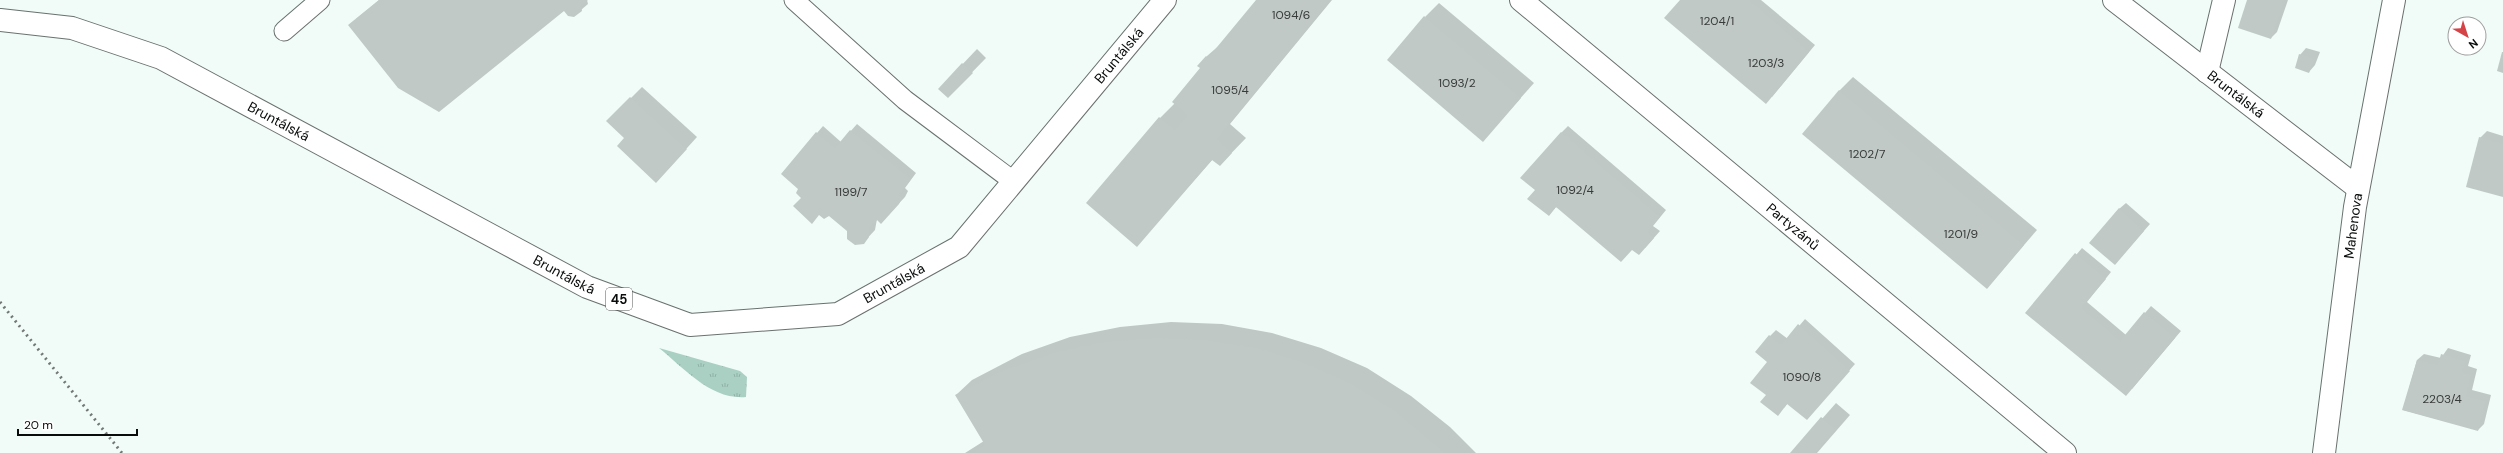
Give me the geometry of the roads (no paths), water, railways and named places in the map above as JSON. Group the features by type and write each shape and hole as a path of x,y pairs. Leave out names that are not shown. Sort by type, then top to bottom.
{"street":[{"name":"Bruntálská","path":"0,20 72,28 161,58 587,287 690,325 838,314 958,247 1165,0"},
{"name":"Partyzánů","path":"1521,0 2066,453"},
{"name":"Bruntálská","path":"2114,0 2358,188"},
{"path":"2207,72 2224,0"},
{"name":"Mahenova","path":"2324,453 2358,188 2394,0"}],"lane":[{"path":"284,31 320,0"},
{"path":"794,0 905,100 1014,181"}],"railway":[{"path":"0,302 122,453"}]}
